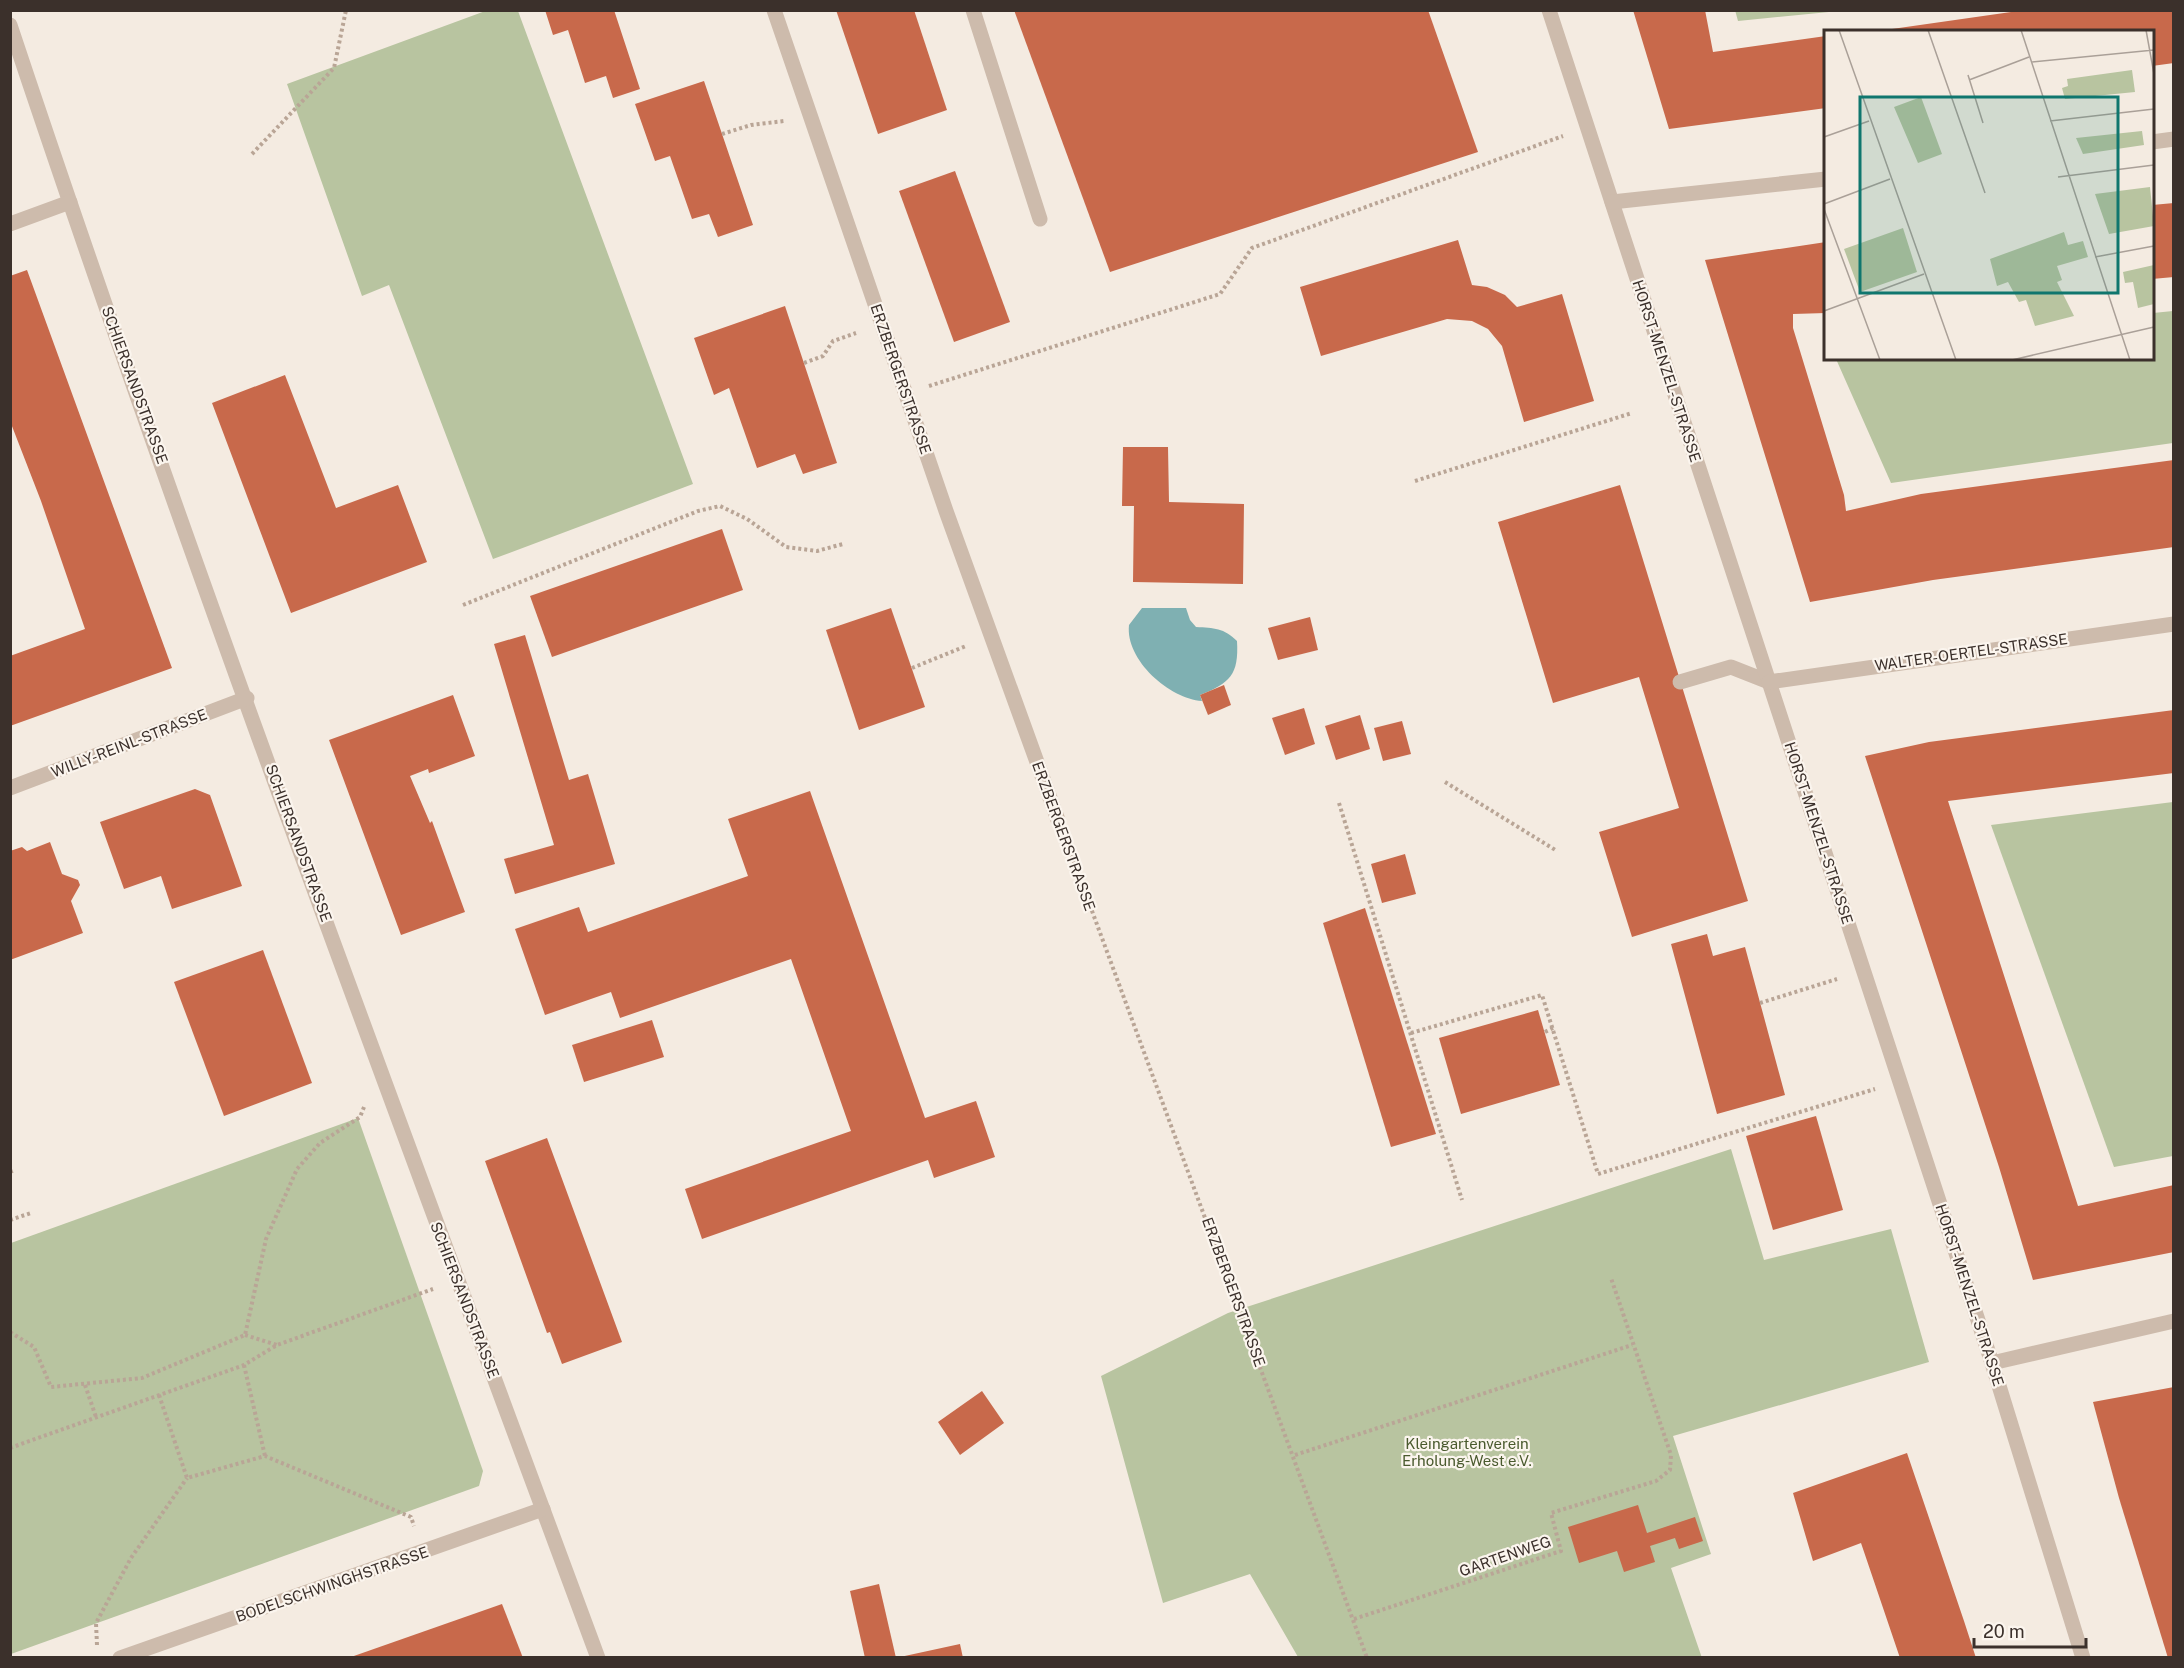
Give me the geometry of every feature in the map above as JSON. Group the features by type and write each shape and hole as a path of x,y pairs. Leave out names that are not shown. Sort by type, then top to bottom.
{"street":[{"name":"ERZBERGERSTRASSE","path":"774,10 906,393 1058,820"},
{"path":"973,10 1040,219"},
{"name":"HORST-MENZEL-STRASSE","path":"1549,10 1992,1363 2084,1658"},
{"name":"SCHIERSANDSTRASSE","path":"10,25 70,202 380,1071 598,1658"},
{"path":"2154,142 2174,139"},
{"path":"1612,202 1824,178"},
{"path":"10,224 70,202"},
{"name":"WALTER-OERTEL-STRASSE","path":"1769,682 2174,624"},
{"path":"1680,682 1731,667 1769,682"},
{"name":"WILLY-REINL-STRASSE","path":"10,788 247,698"},
{"path":"1992,1363 2174,1321"},
{"name":"BODELSCHWINGHSTRASSE","path":"120,1658 543,1509"}],"path":[{"path":"252,154 334,68 346,10"},
{"path":"722,134 751,125 811,117"},
{"path":"906,393 1220,294 1252,248 1587,128"},
{"path":"804,363 823,356 833,341 882,323"},
{"path":"1415,481 1632,413"},
{"path":"463,605 698,511 720,506 747,519 786,547 817,550 843,544"},
{"path":"912,668 992,636"},
{"path":"1445,782 1557,851"},
{"path":"1339,802 1462,1200"},
{"name":"ERZBERGERSTRASSE","path":"1058,820 1367,1658"},
{"path":"1760,1004 1864,971"},
{"path":"1411,1033 1542,995 1598,1174 1900,1082"},
{"path":"1545,1032 1552,1028"},
{"path":"245,1335 266,1239 297,1169 320,1143 360,1117 380,1071"},
{"path":"10,1221 31,1213"},
{"path":"1294,1455 1632,1345 1611,1278"},
{"path":"10,1448 244,1365 277,1345 458,1281"},
{"path":"10,1332 34,1347 51,1387 142,1378 245,1335 277,1345"},
{"name":"GARTENWEG","path":"1354,1619 1561,1551 1551,1513 1656,1481 1670,1470 1671,1455 1632,1345"},
{"path":"244,1365 265,1456"},
{"path":"85,1385 96,1417"},
{"path":"159,1395 187,1478"},
{"path":"97,1648 96,1623 131,1558 187,1478 265,1456 411,1517 423,1552"}],"green space":[{"path":"488,10 518,11 693,484 493,559 389,285 362,296 287,84"},
{"path":"1735,10 1839,10 1839,11 1738,21"},
{"path":"2173,311 2173,443 1891,483 1836,360 2154,360 2154,313"},
{"path":"2173,802 2173,1156 2114,1167 1991,825"},
{"path":"358,1118 483,1471 479,1486 11,1654 11,1243"},
{"name":"Kleingartenverein Erholung-West e.V.","path":"1731,1149 1764,1260 1891,1229 1929,1362 1673,1436 1711,1554 1671,1568 1702,1658 1298,1657 1250,1574 1163,1603 1101,1376 1228,1313"}],"water":[{"path":"1142,608 1186,608 1190,620 1196,627 1228,633 1237,641 1236,662 1230,676 1219,686 1200,695 1202,701 1190,699 1164,685 1142,664 1134,651 1130,638 1129,625"}],"building":[{"path":"545,10 614,10 640,89 613,98 606,76 585,83 568,30 553,35"},
{"path":"836,10 914,10 947,110 878,134"},
{"path":"1014,10 1428,10 1478,152 1110,272"},
{"path":"1633,10 1705,10 1713,52 1824,36 1824,108 1669,129"},
{"path":"2025,10 2174,10 2174,63 2154,66 2154,30 1885,30"},
{"path":"704,81 753,225 718,237 709,214 692,219 670,156 655,161 635,104"},
{"path":"955,171 1010,322 954,342 899,191"},
{"path":"2174,203 2174,277 2154,279 2154,205"},
{"path":"1458,240 1472,285 1487,287 1505,295 1517,307 1562,294 1594,401 1524,422 1502,346 1488,329 1472,321 1447,319 1321,356 1300,287"},
{"path":"1824,242 1824,313 1793,314 1793,328 1844,495 1846,511 1921,494 2174,460 2174,547 1933,580 1810,602 1705,260"},
{"path":"27,270 172,668 10,726 10,656 85,629 41,501 10,421 10,276"},
{"path":"785,306 837,463 803,474 795,454 757,468 729,388 714,395 694,338"},
{"path":"285,375 336,508 398,485 427,562 291,613 212,403"},
{"path":"1123,447 1168,447 1169,502 1244,504 1243,584 1133,582 1134,506 1122,506"},
{"path":"1620,485 1748,901 1632,937 1599,832 1679,808 1639,677 1553,703 1498,522"},
{"path":"722,529 743,590 552,657 530,596"},
{"path":"891,608 925,707 859,730 826,630"},
{"path":"1310,617 1318,650 1278,660 1268,628"},
{"path":"525,635 569,780 588,774 615,864 515,894 504,859 554,845 494,644"},
{"path":"1224,685 1231,705 1208,715 1200,695"},
{"path":"453,695 475,756 429,773 428,769 410,776 430,823 432,821 465,912 401,935 329,740"},
{"path":"1304,708 1315,744 1285,755 1272,718"},
{"path":"2174,710 2174,773 1948,801 2078,1206 2174,1185 2174,1252 2033,1280 1999,1167 1865,756 1929,742"},
{"path":"1360,715 1370,749 1336,760 1325,726"},
{"path":"1402,721 1411,754 1383,761 1374,728"},
{"path":"195,789 210,795 242,886 172,909 161,876 124,889 100,822"},
{"path":"810,791 925,1118 976,1101 995,1157 934,1178 928,1160 702,1239 685,1189 851,1131 791,959 620,1018 611,992 545,1015 515,929 579,907 588,932 748,876 728,819"},
{"path":"50,842 62,874 78,880 80,885 71,901 83,933 10,960 10,851 22,847 27,851"},
{"path":"1405,854 1416,894 1382,903 1371,864"},
{"path":"1365,908 1436,1134 1391,1147 1323,923"},
{"path":"1707,934 1713,956 1745,947 1785,1095 1717,1114 1671,944"},
{"path":"263,950 312,1083 224,1116 174,982"},
{"path":"1538,1010 1560,1085 1461,1114 1439,1038"},
{"path":"652,1020 664,1057 584,1082 572,1045"},
{"path":"1816,1116 1843,1210 1773,1230 1746,1136"},
{"path":"547,1138 622,1342 562,1364 550,1332 547,1333 485,1161"},
{"path":"2174,1387 2174,1658 2168,1658 2119,1498 2093,1402"},
{"path":"982,1391 1004,1423 960,1455 938,1422"},
{"path":"1907,1453 1976,1658 1900,1658 1861,1543 1813,1561 1793,1493"},
{"path":"1638,1505 1647,1533 1695,1517 1703,1541 1679,1549 1675,1538 1650,1546 1655,1562 1624,1572 1617,1551 1579,1563 1568,1527"},
{"path":"879,1584 896,1658 865,1658 850,1591"},
{"path":"502,1604 523,1658 351,1658 351,1657"},
{"path":"960,1644 963,1658 900,1658 900,1657"}]}
